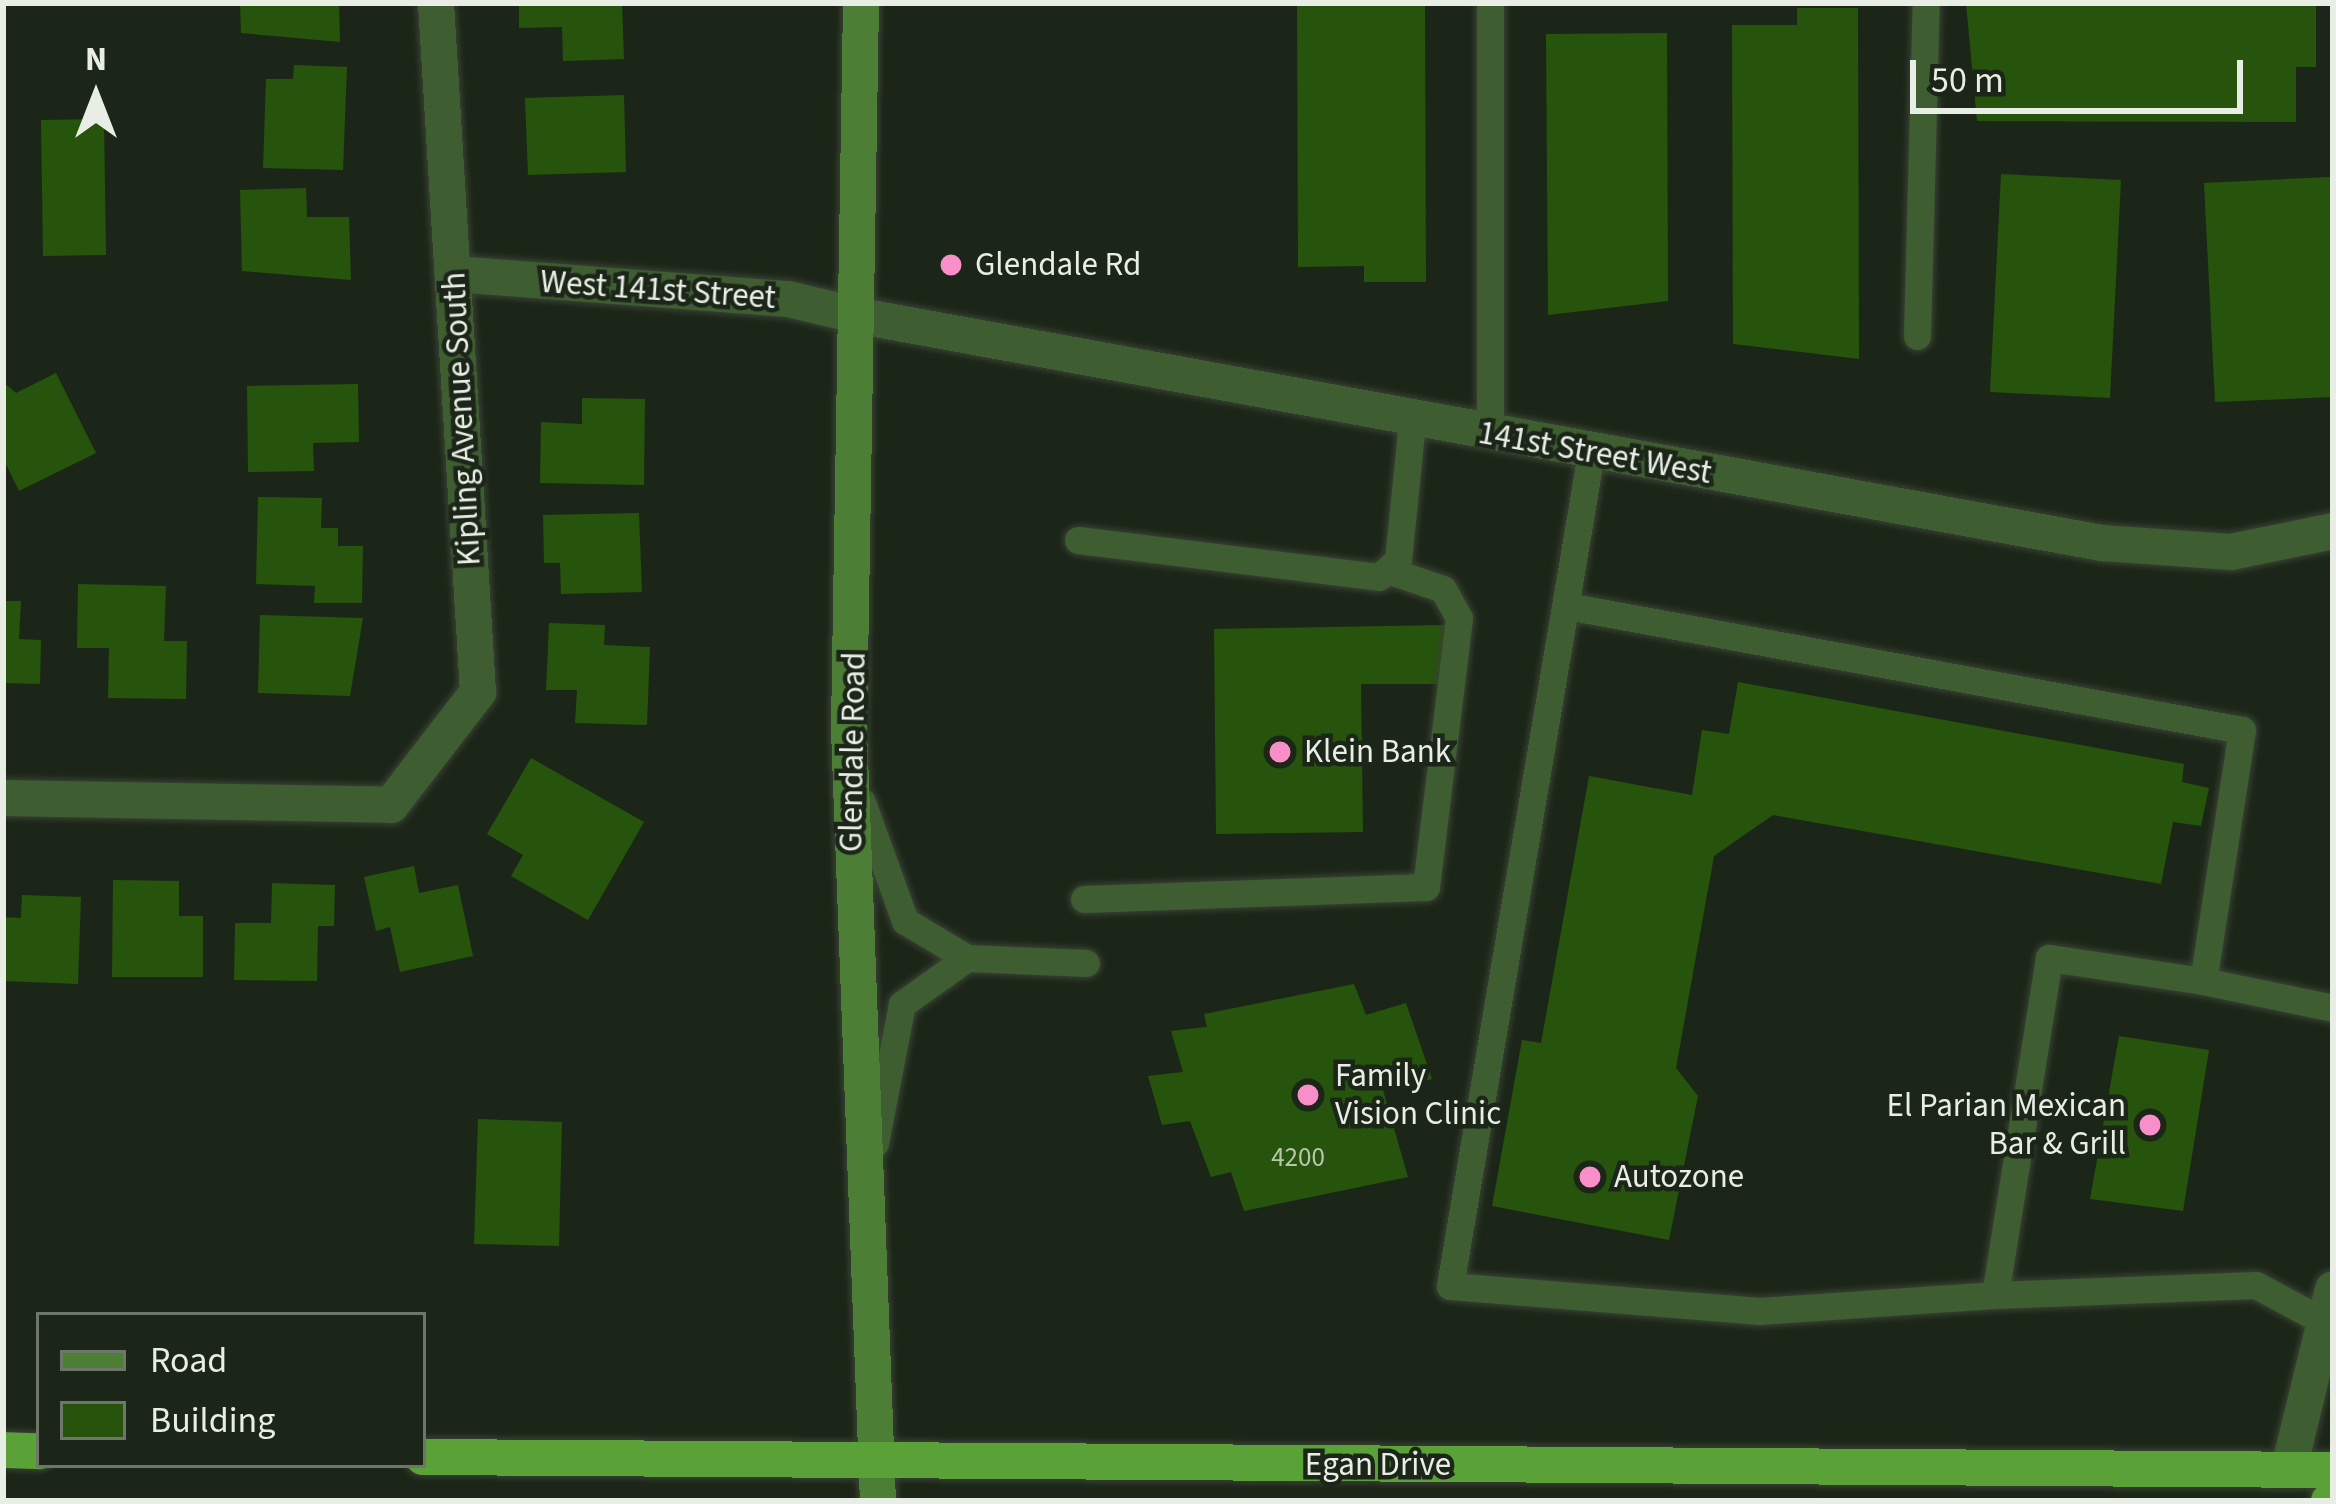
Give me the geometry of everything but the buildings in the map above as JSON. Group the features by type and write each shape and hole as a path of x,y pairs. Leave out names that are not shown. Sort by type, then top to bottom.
{"highway":[{"path":"3,1450 36,1450"},
{"name":"Egan Drive","path":"426,1456 877,1464 2333,1470"}],"main road":[{"name":"Glendale Road","path":"861,3 860,316 849,730 862,1230 878,1501"}],"street":[{"name":"Kipling Avenue South","path":"3,798 392,806 478,692 436,3"},
{"name":"West 141st Street","path":"454,274 788,299 860,316"},
{"name":"141st Street West","path":"860,316 1412,421 2167,552 2333,531"},
{"path":"2290,1468 2326,1304"}],"lane":[{"path":"1490,3 1490,434"},
{"path":"1917,336 1926,3"},
{"path":"1393,572 1412,421"},
{"path":"1591,453 1450,1286 1760,1311 1995,1294 2256,1285 2326,1304"},
{"path":"1078,540 1393,572 1443,589 1459,618 1426,887 1084,899"},
{"path":"1567,606 2242,730 2203,981"},
{"path":"849,730 889,891 919,934 967,958 1086,964"},
{"path":"862,1230 902,1004 967,958"},
{"path":"1995,1294 2049,958 2333,1007"}],"place":[{"name":"Glendale Rd","path":"951,265"},
{"name":"Klein Bank","path":"1280,752"},
{"name":"Family Vision Clinic","path":"1308,1095"},
{"name":"El Parian Mexican Bar & Grill","path":"2150,1125"},
{"name":"Autozone","path":"1590,1177"}]}
